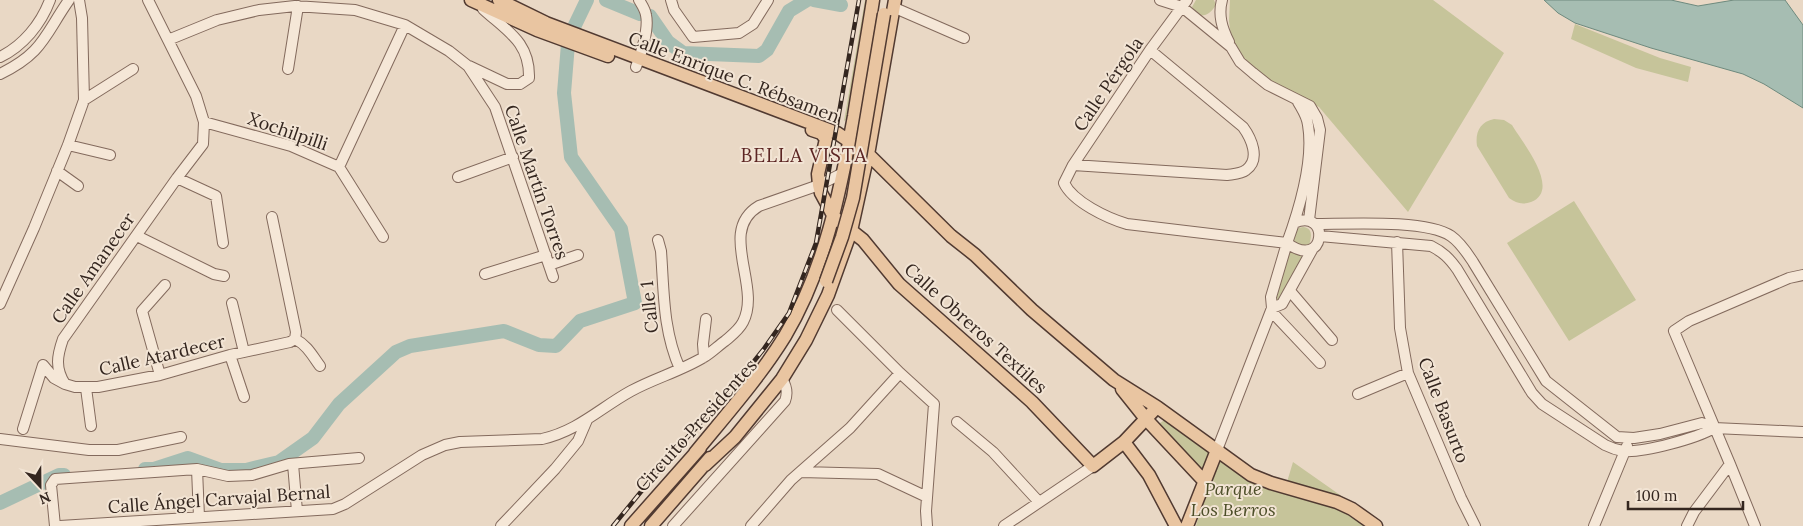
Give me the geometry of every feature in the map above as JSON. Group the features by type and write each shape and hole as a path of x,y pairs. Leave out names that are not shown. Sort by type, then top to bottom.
{"main road":[{"name":"Calle Enrique C. Rébsamen","path":"471,0 484,8 537,30 832,131 868,154 951,236 975,255 1032,310 1114,380 1157,406 1251,475 1272,484 1337,502 1352,509 1376,526"},
{"name":"Calle Enrique C. Rébsamen","path":"499,0 637,63 820,133 826,139 818,174 819,184 821,193 834,217"},
{"path":"695,453 746,392 785,335 799,309 824,247 834,217 849,142 873,0"},
{"name":"Circuito Presidentes","path":"630,526 695,453 723,427 772,366 822,280 846,197 879,0"},
{"path":"705,465 735,437 794,362 818,316 844,255 868,154 888,44 892,3"},
{"name":"Circuito Presidentes","path":"651,526 705,465 779,370 796,343 842,237 853,198 892,3"},
{"path":"867,39 870,45 876,48 883,48 888,44"},
{"path":"862,68 867,64 874,63 880,67 882,73"},
{"path":"844,167 854,155 868,154"},
{"name":"Calle Obreros Textiles","path":"834,217 863,240 899,284 1032,402 1093,466"},
{"path":"824,247 832,241 839,240 844,246 844,255"},
{"name":"Calle Enrique C. Rébsamen","path":"1114,380 1204,481"},
{"path":"1093,466 1124,442 1157,406"},
{"path":"1124,442 1149,475 1176,526"},
{"path":"1187,526 1217,450"}],"street":[{"path":"0,57 19,45 32,32 42,18 50,0"},
{"path":"0,74 16,67 31,56 44,42 69,0"},
{"path":"0,304 34,228 84,100 80,0"},
{"name":"Calle Amanecer","path":"65,384 60,377 57,356 63,339 203,144 204,122 196,96 148,0"},
{"path":"463,0 484,8 522,45 530,64 529,78 520,84 507,84 468,66"},
{"path":"637,63 646,22 646,15 639,0"},
{"path":"671,0 674,10 693,37 739,33 753,24 768,0"},
{"path":"1160,0 1184,4 1202,23 1231,47"},
{"path":"892,3 964,38"},
{"name":"Calle Pérgola","path":"1184,4 1150,50 1073,165 1064,183 1068,192 1108,218 1127,224 1287,243"},
{"path":"1202,23 1211,18 1221,5"},
{"path":"1217,450 1271,310 1271,297 1310,177 1320,130 1317,118 1310,106 1268,84 1240,62 1223,30 1221,5"},
{"path":"288,69 298,6"},
{"name":"Calle Martín Torres","path":"168,40 216,20 259,10 298,6 355,10 406,25 449,51 468,66 495,107 553,277"},
{"path":"63,9 82,18"},
{"path":"339,166 406,25"},
{"path":"1073,165 1227,175 1246,170 1251,164 1254,155 1252,144 1243,127 1150,50"},
{"path":"84,100 133,69"},
{"name":"Xochilpilli","path":"204,122 291,146 339,166 383,237"},
{"path":"68,145 110,155"},
{"path":"458,177 513,157"},
{"name":"Calle Ángel Carvajal Bernal","path":"60,526 333,509 345,504 422,455 445,445 460,442 542,439 554,437 574,428 631,391 704,357 736,332 748,312 749,299 741,245 742,225 745,217 759,206 819,184 844,167"},
{"path":"57,171 78,186"},
{"path":"1271,310 1282,304 1312,250 1318,244 1319,230 1312,222 1310,177"},
{"path":"177,178 216,196 223,243"},
{"path":"272,217 296,332 295,339 302,342 320,366"},
{"path":"1294,223 1302,220 1312,222 1403,224 1436,230 1450,235 1461,245 1546,381 1618,437 1629,439 1660,434 1702,423 1714,428 1803,432"},
{"path":"137,236 214,274 224,276"},
{"path":"1320,236 1431,246 1448,256 1532,393 1542,404 1605,446 1625,451 1663,445 1706,433 1714,428"},
{"name":"Calle 1","path":"658,240 666,327 672,352 680,369"},
{"name":"Calle Basurto","path":"1397,242 1400,328 1408,373 1475,526"},
{"path":"1287,243 1303,252 1312,250"},
{"path":"1448,256 1461,245"},
{"path":"484,274 546,255"},
{"path":"549,265 578,255"},
{"path":"1755,526 1674,332 1689,321 1789,278 1803,275"},
{"path":"160,375 142,311 165,285"},
{"path":"1290,291 1332,340"},
{"path":"232,303 244,352"},
{"path":"837,310 934,404 927,497 927,526"},
{"path":"1271,310 1320,363"},
{"path":"704,357 706,319"},
{"name":"Calle Atardecer","path":"23,429 43,364 54,378 65,384 86,388 98,387 160,375 230,355 290,342 295,339"},
{"path":"230,355 244,396"},
{"path":"751,526 791,480 850,428 900,373"},
{"path":"1358,394 1408,373"},
{"path":"673,526 785,401 787,387 782,379"},
{"path":"86,388 91,426"},
{"path":"501,526 555,469 578,441 587,420"},
{"path":"957,422 993,452 1039,502"},
{"path":"0,439 89,450 118,450 181,437"},
{"path":"1594,526 1629,439"},
{"path":"55,526 51,485 55,480 197,469 228,476 252,475 291,464 359,458"},
{"path":"291,464 297,511"},
{"path":"1687,526 1694,512 1730,464"},
{"path":"1004,526 1093,466"},
{"path":"197,469 199,517"},
{"path":"801,472 878,474 927,497"}],"green space":[{"path":"865,0 869,0 848,118 844,121"},
{"path":"1196,0 1214,0 1216,5 1208,13 1197,15 1192,7"},
{"path":"1230,0 1433,0 1504,53 1408,212 1319,107 1270,83 1247,64 1237,51 1231,37 1229,21"},
{"path":"1575,24 1660,58 1691,67 1688,82 1636,68 1571,39"},
{"path":"1489,120 1504,120 1512,125 1537,165 1543,187 1539,196 1531,202 1519,203 1509,198 1477,146 1477,136 1480,128"},
{"path":"1574,201 1636,300 1569,341 1507,243"},
{"path":"1298,228 1309,229 1311,237 1309,246 1302,249 1293,243"},
{"path":"1288,250 1304,257 1277,304 1273,303"},
{"path":"1166,419 1211,452 1203,475 1161,429 1160,423"},
{"name":"Parque Los Berros","path":"1219,459 1349,511 1367,526 1196,526 1208,483"},
{"path":"1293,462 1350,502 1287,482"}],"shaded area":[{"path":"1544,0 1671,0 1698,6 1734,0 1785,0 1803,25 1803,108 1764,84 1743,74 1651,48 1575,23 1558,13"}],"waterway":[{"path":"575,25 587,0"},
{"path":"606,0 640,14"},
{"path":"650,16 668,42 683,53 759,56 767,50 789,11 807,0"},
{"path":"814,0 841,5"},
{"path":"145,469 154,469 188,458 221,470 246,470 279,462 313,438 339,404 396,352 410,346 504,331 539,345 556,346 580,321 635,303 621,229 571,157 564,93 568,44"},
{"path":"0,503 59,475 64,475"}],"railway":[{"path":"613,526 671,455 732,389 789,313 816,243 859,0"}],"district":[{"name":"BELLA VISTA","path":"804,155"}]}
